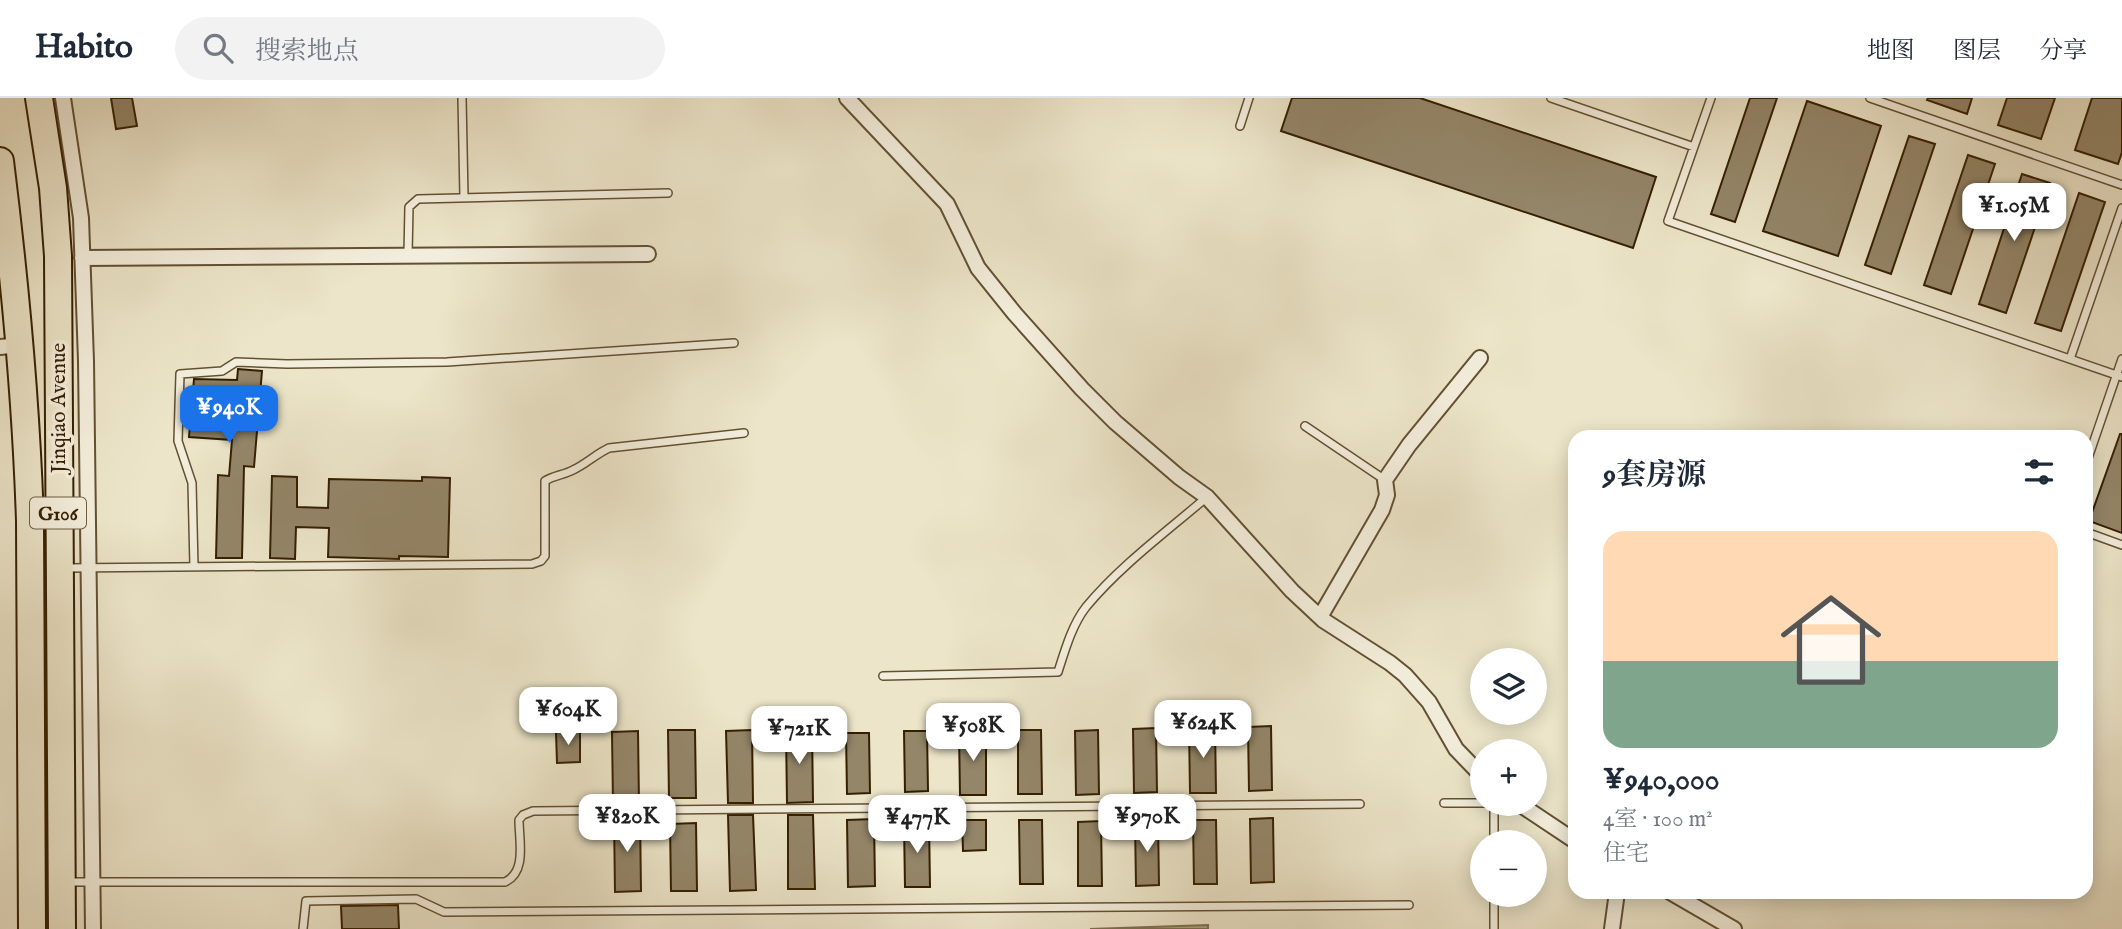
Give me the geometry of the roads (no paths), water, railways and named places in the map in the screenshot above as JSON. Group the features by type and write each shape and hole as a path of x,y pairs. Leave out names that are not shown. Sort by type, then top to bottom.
{"highway":[{"name":"Jinqiao Avenue","path":"39,98 53,188 58,256 62,929"},
{"name":"Jinqiao Avenue","path":"0,161 10,346 30,521 32,929"}],"street":[{"path":"63,98 81,218 93,929"},
{"path":"847,98 947,204 978,268 1082,389 1115,422 1179,477 1208,497 1292,591 1320,617 1405,675 1429,702 1457,749 1470,763"},
{"path":"82,257 648,254"},
{"path":"1320,617 1382,510 1387,495 1385,480 1409,445 1480,358"},
{"path":"1538,816 1568,836"},
{"path":"1612,929 1616,899"},
{"path":"1682,899 1734,929"}],"lane":[{"path":"462,98 464,197"},
{"path":"1240,126 1249,98"},
{"path":"1551,98 1694,147"},
{"path":"1711,98 1668,221 2119,376"},
{"path":"1870,98 2122,185"},
{"path":"408,254 409,207 411,202 418,199 668,193"},
{"path":"2070,359 2122,208"},
{"path":"194,567 192,484 178,441 180,374 222,370 236,362 447,362 734,343"},
{"path":"2093,445 2119,376 2122,359"},
{"path":"1306,426 1385,480"},
{"path":"59,568 532,564 541,561 545,556 545,481 551,477 576,469 594,454 609,447 744,433"},
{"path":"883,676 1058,672 1069,638 1085,609 1124,569 1208,497"},
{"path":"2093,535 2122,545"},
{"path":"1444,803 1489,803 1494,807 1494,830"},
{"path":"62,882 505,882 513,878 519,869 519,820 533,811 1360,804"},
{"path":"303,929 306,901 416,899 444,912 1409,905"},
{"path":"1494,907 1494,929"}]}
